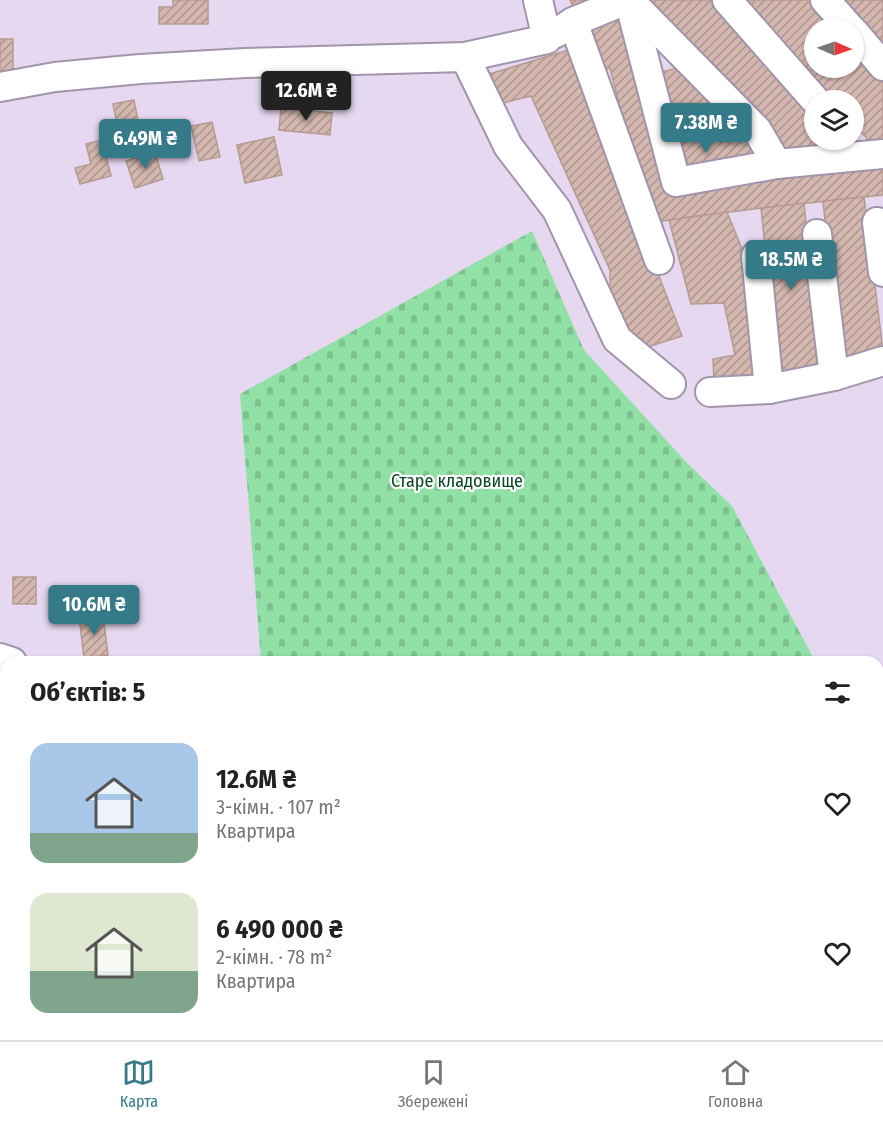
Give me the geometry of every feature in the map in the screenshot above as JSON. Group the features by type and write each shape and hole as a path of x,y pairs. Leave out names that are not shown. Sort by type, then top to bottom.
{"street":[{"path":"538,0 547,39"},
{"path":"0,87 55,77 140,69 465,57 547,39 573,22 628,0"},
{"path":"628,0 757,130 777,164"},
{"path":"628,0 676,182 865,150"},
{"path":"727,0 806,90"},
{"path":"825,0 841,18"},
{"path":"573,22 659,260"},
{"path":"864,44 883,66"},
{"path":"465,57 508,146 557,210 617,339 671,384"},
{"path":"877,222 883,272"},
{"path":"817,234 834,376"},
{"path":"756,256 769,389"},
{"path":"710,392 769,389 834,376 883,361"}],"green space":[{"name":"Старе кладовище","path":"532,231 584,350 687,463 732,506 812,656 261,656 240,394"}],"building":[{"path":"173,0 208,0 208,24 159,24 159,7 173,7"},
{"path":"570,0 601,0 574,10"},
{"path":"649,0 712,0 804,102 804,150 835,150 828,157 789,158"},
{"path":"741,0 807,0 824,18 804,18 804,69"},
{"path":"834,0 883,0 883,53 864,32 864,18 851,18"},
{"path":"622,18 670,191 883,165 883,195 761,208 649,224 610,68 599,71 585,28"},
{"path":"0,39 13,39 13,72 0,72"},
{"path":"572,49 682,336 638,350 610,300 610,270 531,96 499,104 486,75"},
{"path":"864,61 883,82 883,150 877,150 864,135 864,90 823,90 812,78 864,78"},
{"path":"682,67 729,115 732,133 750,132 759,155 688,165 661,72"},
{"path":"134,100 139,126 118,129 113,104"},
{"path":"281,108 332,113 330,135 279,130"},
{"path":"212,122 220,157 199,161 191,126"},
{"path":"274,137 282,175 245,183 237,145"},
{"path":"102,140 111,176 80,184 75,168 91,164 86,144"},
{"path":"155,152 163,179 135,188 126,161"},
{"path":"864,197 883,351 841,368 823,201"},
{"path":"804,203 821,371 779,382 761,208"},
{"path":"727,212 749,266 758,381 714,380 713,359 735,355 724,303 691,304 669,220"},
{"path":"13,577 36,577 36,604 13,604"},
{"path":"103,613 108,655 84,656 79,616"}]}
